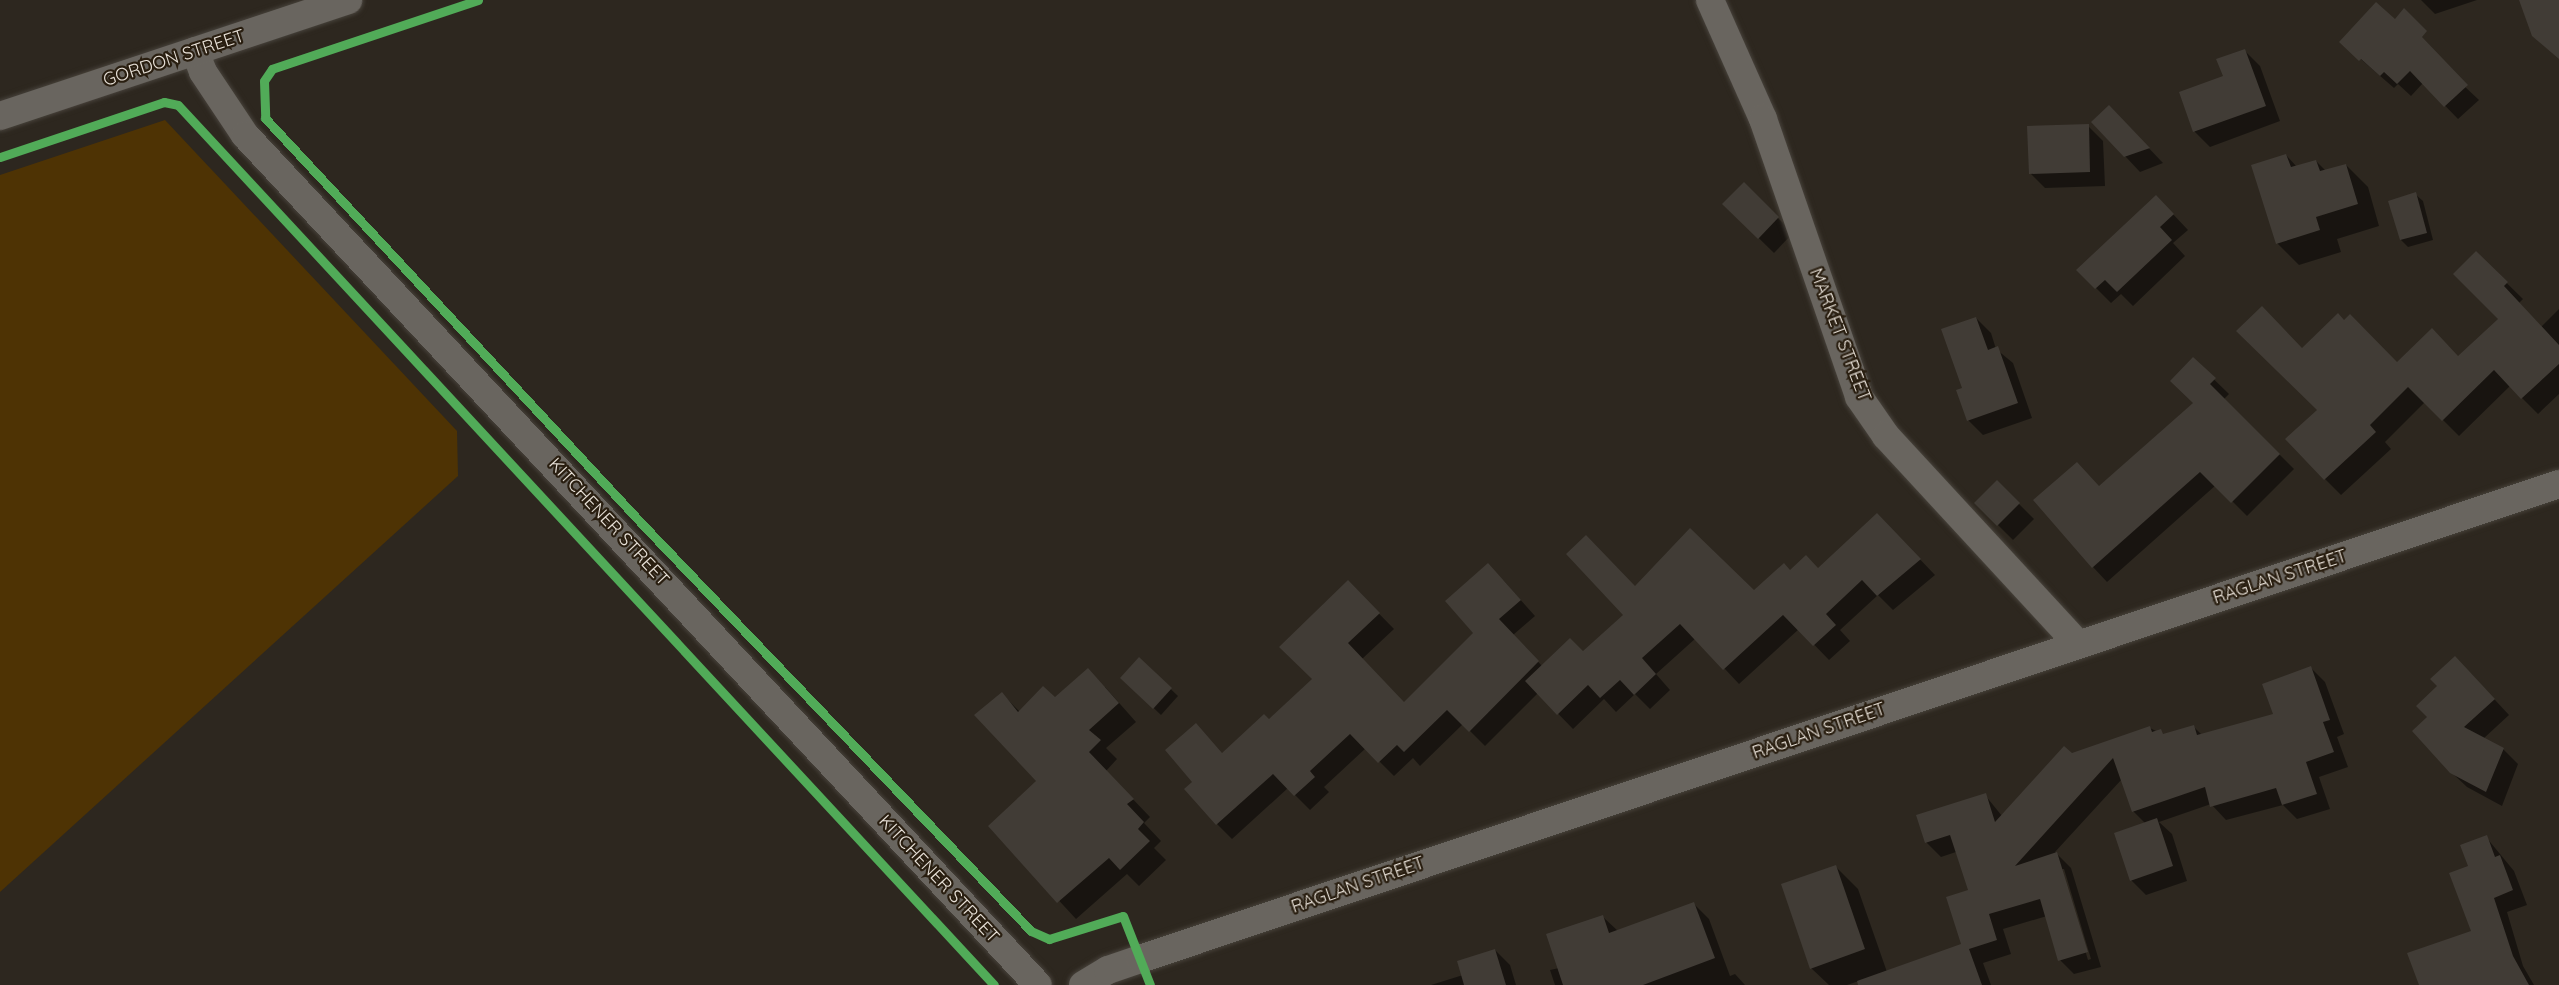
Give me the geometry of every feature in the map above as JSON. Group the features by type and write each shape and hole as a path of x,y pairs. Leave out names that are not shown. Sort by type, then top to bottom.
{"street":[{"name":"GORDON STREET","path":"0,116 348,0"},
{"name":"MARKET STREET","path":"1710,0 1763,119 1859,397 1886,436 2078,644"},
{"name":"KITCHENER STREET","path":"195,51 202,72 245,135 1038,985"},
{"name":"RAGLAN STREET","path":"1083,985 1129,962 2559,484"}],"shaded area":[{"path":"165,120 457,431 458,476 0,892 0,175"}],"building":[{"path":"2519,0 2559,0 2559,59 2532,36"},
{"path":"2376,2 2395,19 2404,8 2427,31 2422,37 2468,85 2444,107 2410,71 2397,84 2384,72 2380,76 2361,59 2359,61 2339,42"},
{"path":"2245,49 2266,106 2193,132 2179,92 2223,76 2216,59"},
{"path":"2109,105 2150,148 2124,157 2091,122"},
{"path":"2089,124 2090,172 2029,174 2027,126"},
{"path":"2286,154 2291,167 2316,160 2320,171 2346,164 2358,204 2316,217 2320,230 2276,244 2251,165"},
{"path":"1744,182 1779,217 1758,239 1722,204"},
{"path":"2416,192 2427,233 2400,240 2388,201"},
{"path":"2156,195 2174,214 2160,227 2172,240 2117,292 2105,280 2095,289 2076,270"},
{"path":"2476,251 2508,282 2504,286 2559,345 2559,364 2521,399 2494,370 2442,421 2408,387 2370,425 2376,432 2324,480 2285,439 2317,410 2236,331 2262,306 2302,348 2338,313 2344,320 2350,314 2397,362 2432,328 2458,356 2498,319 2453,274"},
{"path":"1976,317 1988,350 1998,346 2018,403 1967,421 1956,390 1962,388 1941,329"},
{"path":"2193,357 2216,378 2210,384 2280,454 2231,503 2200,472 2092,568 2033,500 2077,462 2099,486 2193,403 2170,381"},
{"path":"1997,480 2020,503 1997,526 1974,503"},
{"path":"1877,513 1921,559 1877,596 1862,580 1826,614 1836,625 1813,646 1783,615 1723,670 1680,624 1642,658 1656,674 1634,695 1620,680 1600,698 1588,685 1557,715 1525,681 1570,638 1583,651 1623,615 1566,554 1586,535 1635,586 1690,528 1754,590 1784,563 1790,570 1806,555 1818,568"},
{"path":"1488,563 1521,600 1499,619 1539,661 1469,732 1447,710 1404,752 1397,745 1378,763 1350,734 1310,771 1315,777 1294,796 1273,774 1216,825 1184,789 1192,782 1165,750 1196,723 1222,753 1264,714 1269,719 1312,679 1279,647 1348,580 1380,613 1348,643 1404,702 1473,633 1445,601"},
{"path":"2455,656 2495,699 2464,727 2504,748 2486,792 2450,773 2412,731 2427,717 2416,706 2437,686 2430,679"},
{"path":"1139,657 1172,688 1153,709 1120,678"},
{"path":"2311,666 2330,720 2323,722 2334,752 2306,762 2317,794 2282,805 2276,788 2210,807 2205,787 2132,812 2113,758 2015,866 2057,852 2088,952 2058,961 2040,899 1989,914 1997,940 1969,949 1982,985 1858,985 1857,981 1961,944 1946,897 1968,890 1950,835 1925,843 1916,815 1986,793 1995,822 2064,746 2072,753 2150,726 2152,732 2161,729 2163,734 2194,725 2197,735 2273,714 2262,684"},
{"path":"1088,668 1119,703 1089,730 1101,740 1089,752 1134,799 1127,804 1144,822 1138,829 1150,841 1120,870 1109,858 1057,903 988,826 1036,781 974,715 1002,692 1018,712 1043,686 1055,697"},
{"path":"2157,818 2173,866 2130,881 2114,833"},
{"path":"2487,835 2495,857 2500,855 2513,890 2494,898 2513,956 2529,985 2419,985 2407,953 2471,931 2449,873 2468,866 2460,845"},
{"path":"1836,865 1865,949 1810,969 1781,884"},
{"path":"1694,902 1715,958 1643,985 1563,985 1546,934 1603,915 1609,933"},
{"path":"1495,949 1506,985 1464,985 1457,961"}],"cycle path":[{"path":"478,0 272,69 264,81 265,118 644,526 1031,931 1049,939 1123,916 1150,985"},
{"path":"0,157 164,102 178,105 994,985"}]}
